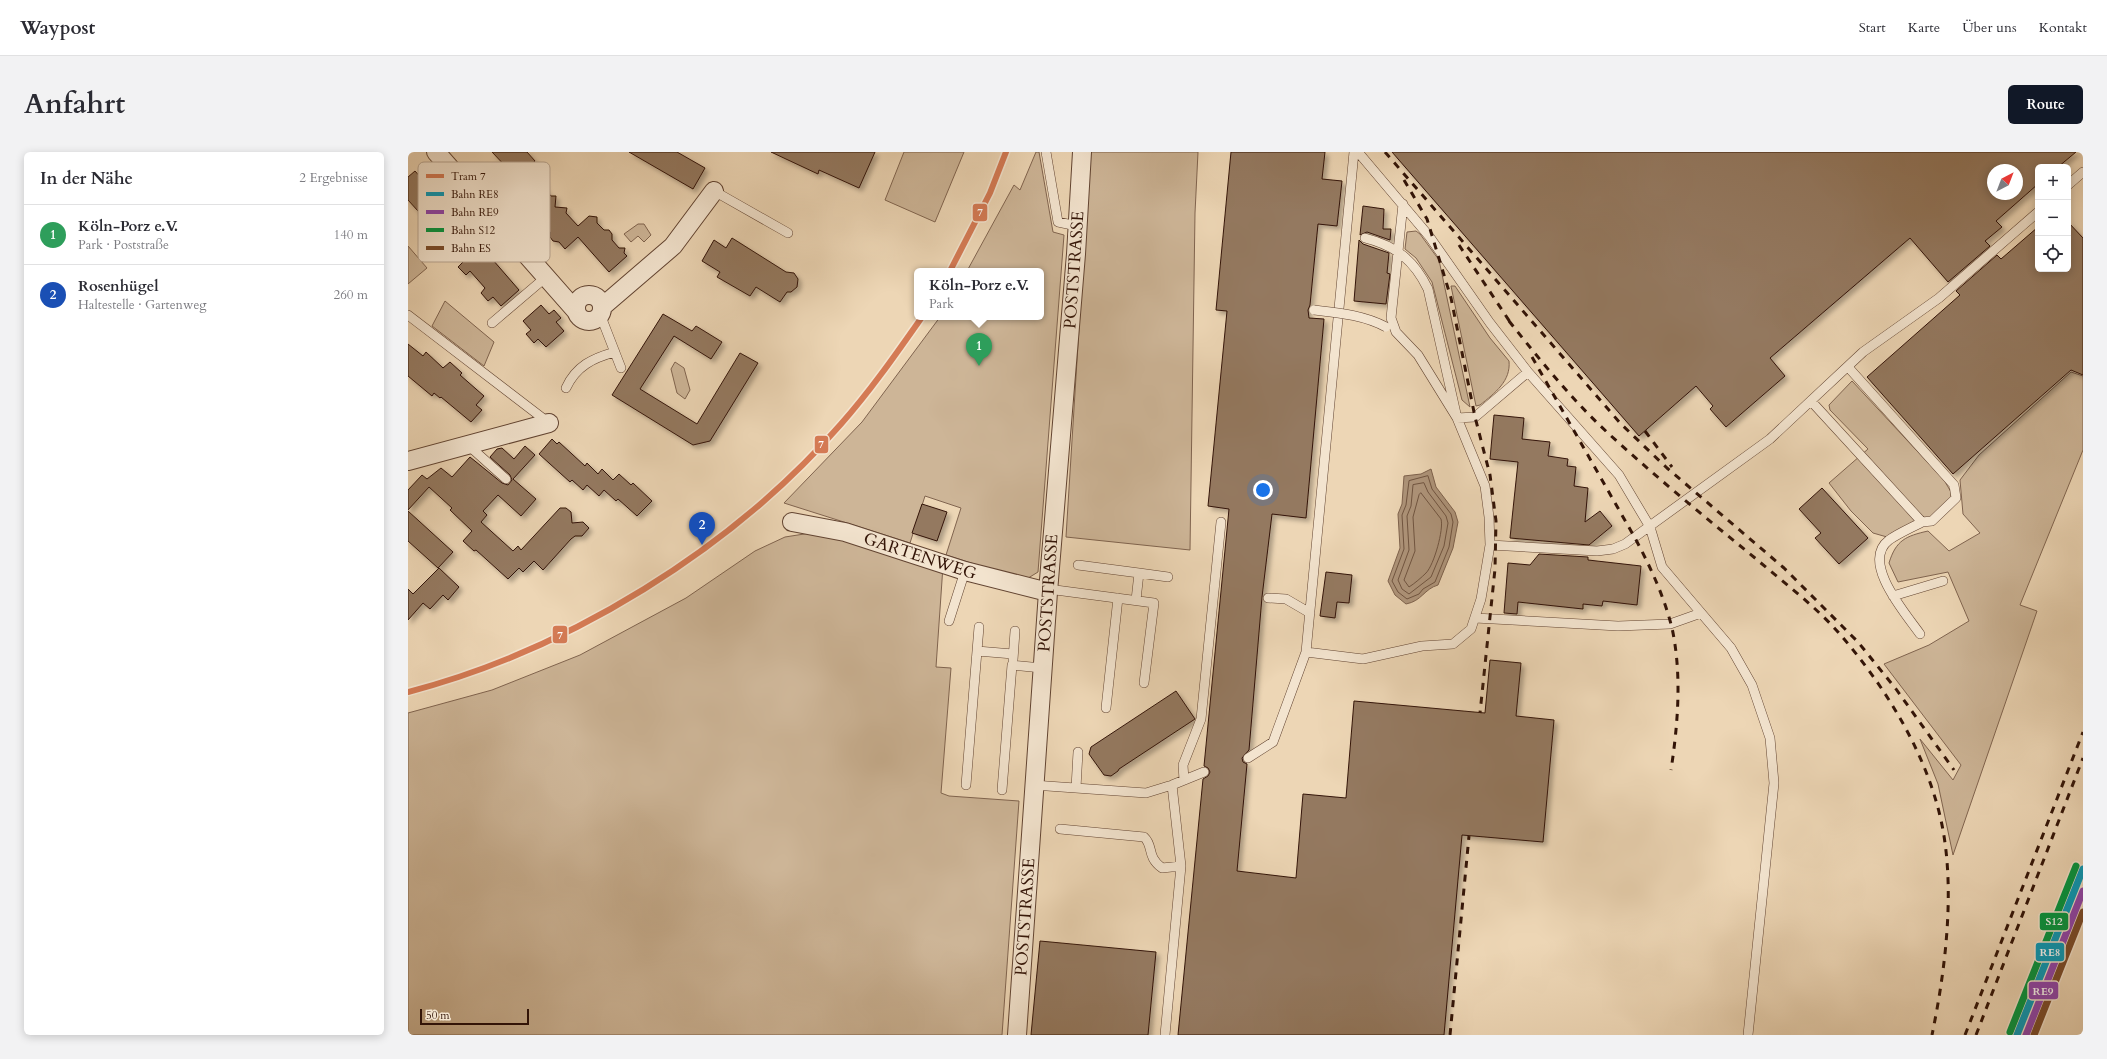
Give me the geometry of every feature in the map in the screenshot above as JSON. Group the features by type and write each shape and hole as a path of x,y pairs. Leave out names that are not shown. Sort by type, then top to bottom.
{"street":[{"path":"436,152 445,162"},
{"name":"POSTSTRASSE","path":"1016,1035 1033,785 1082,152"},
{"path":"601,310 673,246 714,191"},
{"path":"533,262 576,311 577,302 585,295 595,296 599,299 601,310"},
{"path":"408,461 549,423"},
{"name":"GARTENWEG","path":"792,522 846,532 965,571 1048,591"}],"lane":[{"path":"1046,152 1058,222 1077,226"},
{"path":"1248,758 1273,742 1306,652 1354,152"},
{"path":"1358,152 1429,236 1490,323 1528,372 1619,475 1650,527 1662,567 1731,648 1752,685 1770,738 1774,783 1748,1035"},
{"path":"2071,182 2083,172"},
{"path":"714,191 788,232"},
{"path":"1396,332 1391,318 1403,204"},
{"path":"1490,545 1597,551 1613,549 1625,544 1770,439 1863,352 1939,298 2035,215"},
{"path":"1365,238 1389,246 1407,258 1420,272 1428,289 1457,418"},
{"path":"492,323 546,277"},
{"path":"601,310 621,368"},
{"path":"1306,652 1363,659 1422,646 1453,644 1471,629 1481,599 1490,545 1489,517 1485,486 1457,418 1418,355 1396,332 1374,321 1353,315 1314,310"},
{"path":"408,315 549,423"},
{"path":"566,388 578,369 590,360 615,352"},
{"path":"1848,367 1954,485 1956,498 1932,521 1922,522 1888,541 1880,554 1881,574 1893,596 1920,634"},
{"path":"1457,418 1475,417 1528,372"},
{"path":"1811,401 1922,522"},
{"path":"468,445 506,479"},
{"path":"1184,780 1183,765 1201,719 1221,522"},
{"path":"1078,565 1168,577"},
{"path":"949,621 965,571"},
{"path":"1136,600 1139,573"},
{"path":"1893,596 1943,581"},
{"path":"1048,591 1154,603 1144,683"},
{"path":"1106,708 1118,598"},
{"path":"1268,598 1286,599 1310,613"},
{"path":"1475,618 1618,626 1670,624 1701,613"},
{"path":"966,785 979,627"},
{"path":"1002,790 1015,631"},
{"path":"977,651 1014,654"},
{"path":"1012,665 1042,668"},
{"path":"1076,788 1078,752"},
{"path":"1033,785 1146,793 1172,785 1204,772"},
{"path":"1165,1035 1181,866 1172,785"},
{"path":"1060,829 1144,837 1148,841 1151,856 1162,868 1181,866"}],"shaded area":[{"path":"904,152 964,152 935,222 885,200"},
{"path":"1036,152 1039,152 1053,232 1064,235 1038,572 1025,580 946,555 961,508 925,496 910,543 784,503 862,422 938,320 1044,320 1044,268 969,268 1014,185 1020,190"},
{"path":"1090,152 1198,152 1195,213 1190,550 1066,537"},
{"path":"638,224 644,224 651,235 644,242 638,236 631,242 624,234"},
{"path":"1416,231 1420,234 1439,260 1470,407 1462,400 1432,282 1416,258 1405,249 1407,232"},
{"path":"408,246 418,258 418,262 422,262 427,268 408,284"},
{"path":"1451,286 1455,286 1490,338 1509,361 1509,368 1505,381 1486,400 1480,405 1476,406"},
{"path":"445,301 494,342 484,366 432,326"},
{"path":"675,362 684,368 690,390 685,399 677,393 671,369"},
{"path":"2071,372 2083,376 2083,450 2020,605 2037,611 1953,855 1938,784 1920,739 1953,780 1961,765 1884,664 1929,645 1969,621 1948,572 1898,582 1889,563 1895,549 1899,544 1908,537 1914,535 1928,531 1949,551 1980,533 1963,514 1960,480 1979,455"},
{"path":"1852,381 1944,480 1951,492 1951,499 1933,517 1887,537 1873,533 1851,511 1829,483 1868,449 1830,410 1829,405"},
{"path":"817,532 943,566 936,667 951,668 941,793 949,796 1019,801 1002,1035 408,1035 408,713 492,690 580,655 686,598 755,551 785,537"}],"water":[{"path":"1431,469 1436,487 1455,512 1458,522 1453,548 1438,585 1429,589 1416,600 1406,604 1395,595 1388,581 1400,548 1398,514 1402,504 1404,476 1421,474"}],"building":[{"path":"492,152 527,152 535,161 534,162 501,162"},
{"path":"629,152 677,152 705,168 693,189"},
{"path":"771,152 875,152 859,188 819,170 818,174"},
{"path":"1231,152 1325,152 1322,179 1342,181 1337,226 1318,224 1310,305 1308,310 1309,318 1324,319 1306,518 1272,514 1262,597 1249,750 1242,758 1243,762 1247,764 1237,871 1296,878 1303,794 1346,798 1354,701 1485,713 1490,660 1521,663 1516,716 1554,720 1543,842 1462,835 1444,1035 1178,1035 1203,779 1208,776 1210,772 1208,768 1204,766 1229,509 1208,506 1227,311 1216,310"},
{"path":"1392,152 2076,152 2062,164 2035,164 2035,187 2023,197 2023,164 1987,164 1987,200 2020,200 1996,221 2002,227 1985,241 1990,246 1948,282 1910,238 1770,358 1785,376 1726,427 1710,409 1713,406 1696,386 1639,436"},
{"path":"415,171 418,174 418,211 408,200 408,177"},
{"path":"550,195 556,196 555,207 567,208 566,213 578,226 589,216 597,217 597,223 604,230 609,230 612,234 612,240 619,248 625,248 624,253 627,256 609,272 578,237 565,249 559,242 553,241 550,237"},
{"path":"1363,206 1384,209 1383,229 1391,229 1390,240 1367,232 1360,235"},
{"path":"2071,225 2083,238 2083,375 2071,370 1953,474 1867,377 1960,295 1956,291 1997,255 2001,259 2035,230 2035,272 2071,272"},
{"path":"732,238 786,272 794,273 798,279 797,287 791,292 787,292 780,302 756,287 750,296 717,277 720,272 702,261 714,240 726,248"},
{"path":"1359,240 1363,244 1389,253 1387,273 1390,274 1386,304 1354,301"},
{"path":"463,262 495,262 519,290 501,306 493,297 488,301 481,293 485,288 470,271 466,275 458,267"},
{"path":"541,305 549,314 554,310 561,318 556,322 564,331 546,347 538,339 534,343 526,334 531,330 523,321"},
{"path":"663,314 692,331 696,326 722,342 711,359 674,336 640,389 697,424 740,353 758,363 710,441 693,445 612,395"},
{"path":"408,344 423,356 426,352 443,368 450,362 462,373 460,375 484,396 476,405 482,410 471,422 441,397 440,398 434,393 432,396 408,376"},
{"path":"1494,415 1524,418 1522,439 1550,442 1548,456 1568,459 1567,466 1576,467 1574,486 1588,488 1585,522 1600,511 1612,526 1589,545 1510,538 1518,462 1490,459"},
{"path":"552,439 557,444 559,442 585,466 587,463 598,474 602,469 613,480 619,474 631,485 633,483 652,501 637,516 618,499 616,501 604,490 599,496 587,485 583,490 572,480 570,482 539,454"},
{"path":"525,446 535,455 513,479 536,499 521,516 498,495 483,511 487,515 481,522 513,551 518,546 521,550 560,508 566,508 571,512 572,523 583,522 589,528 582,536 575,536 571,539 543,570 534,561 523,572 519,568 508,579 476,550 474,551 463,541 472,531 450,510 452,508 429,487 408,510 408,490 422,475 427,479 441,468 452,477 470,457 502,483 508,485 512,480 510,475 490,457 497,449 502,448 514,459"},
{"path":"1822,488 1868,538 1839,564 1815,538 1821,533 1799,509"},
{"path":"922,504 947,512 937,541 912,533"},
{"path":"408,511 453,552 438,568 408,541"},
{"path":"1539,554 1588,557 1588,560 1641,566 1637,605 1603,601 1602,606 1583,604 1583,609 1518,602 1517,614 1504,613 1508,563 1530,565"},
{"path":"439,568 459,587 448,600 443,595 430,609 423,603 408,620 408,589 413,594"},
{"path":"1326,572 1352,575 1349,603 1337,602 1335,618 1320,616"},
{"path":"1176,691 1195,719 1119,769 1111,776 1104,775 1089,754 1091,747"},
{"path":"1040,941 1156,952 1148,1035 1031,1035"}],"railway":[{"path":"1385,152 1621,424 1667,468 1784,568 1858,642 1896,689 1954,770"},
{"path":"1404,180 1427,219 1451,298 1475,417 1490,475 1496,521 1495,569 1480,713"},
{"path":"1459,245 1512,325"},
{"path":"1509,321 1569,394 1595,421 1681,497 1819,612 1856,654 1890,701 1918,753 1929,780 1938,808 1944,836 1948,885 1947,936 1941,986 1932,1035"},
{"path":"1532,357 1635,538 1651,570 1665,604 1675,645 1678,681 1676,735 1671,770"},
{"path":"1645,431 1672,467"},
{"path":"1965,1035 2083,732"},
{"path":"1976,1035 2083,758"},
{"path":"1450,1035 1469,836"}],"tram line":[{"name":"7","path":"952,268 990,193 1006,152"},
{"name":"7","path":"408,692 468,674 528,650 587,622 644,589 699,553 750,513 798,470 863,398 920,320"}],"rail line":[{"name":"S12","path":"2010,1032 2076,866"},
{"name":"RE8","path":"2017,1035 2083,869"},
{"name":"RE9","path":"2026,1035 2083,891"},
{"name":"ES","path":"2034,1035 2083,912"}],"place":[{"name":"Köln-Porz e.V.","path":"979,366"},
{"name":"Rosenhügel","path":"702,545"}]}
